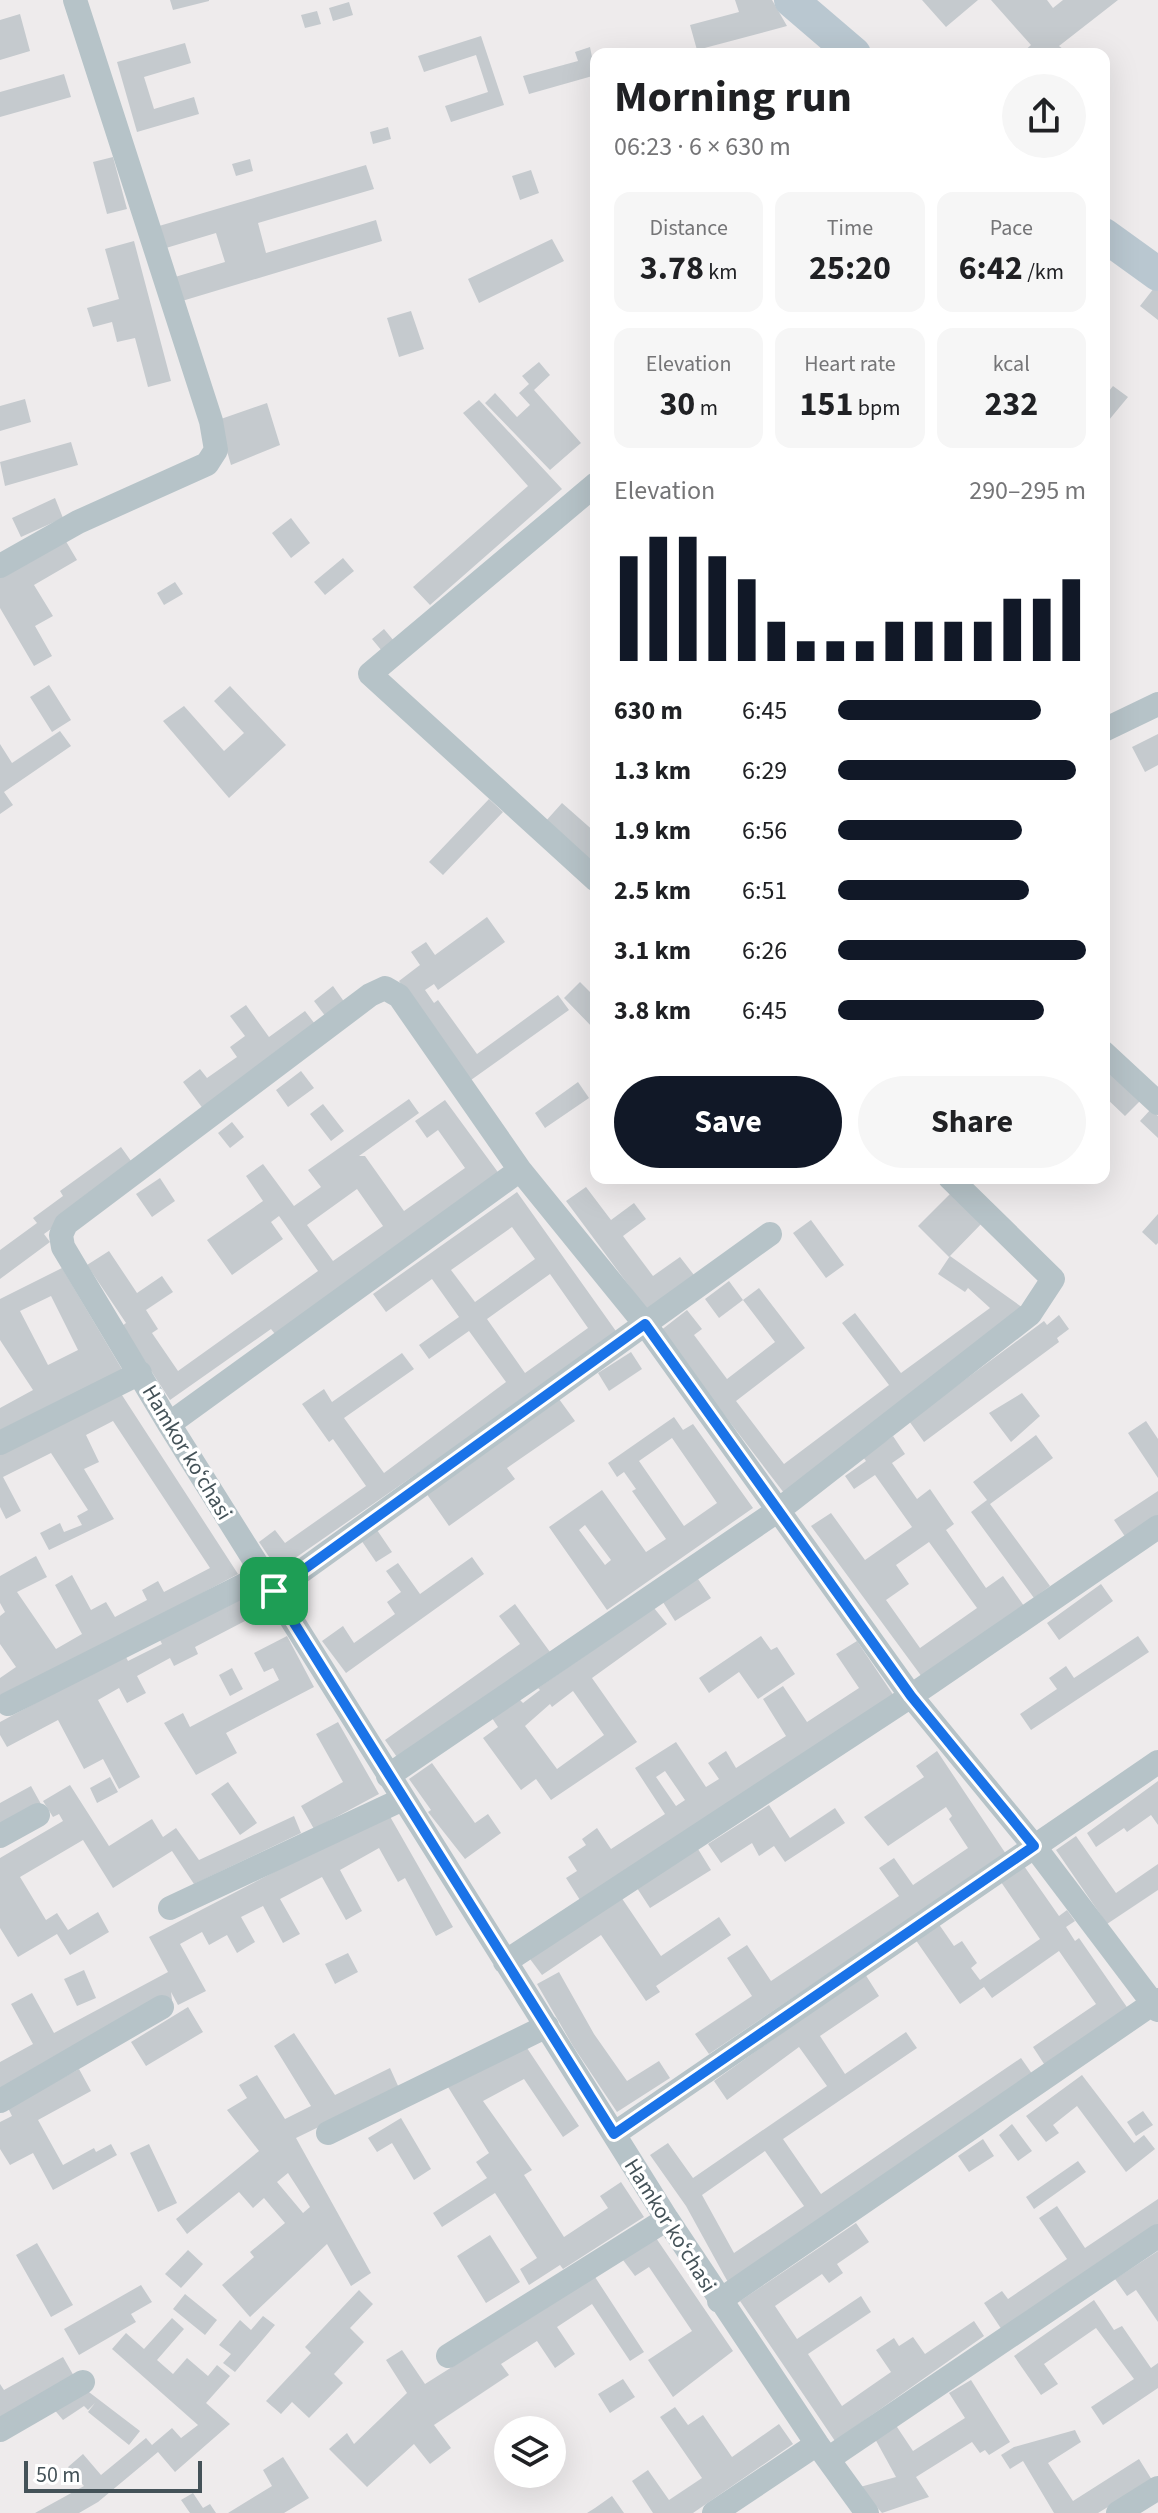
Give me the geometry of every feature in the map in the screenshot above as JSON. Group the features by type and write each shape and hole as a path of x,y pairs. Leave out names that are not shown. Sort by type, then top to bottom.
{"street":[{"path":"0,566 78,522 207,464 216,450 211,421 75,0"},
{"path":"791,0 847,48"},
{"path":"1110,239 1158,274"},
{"path":"590,489 370,674 590,875"},
{"path":"1110,727 1158,704"},
{"name":"Hamkor koʻchasi","path":"520,1170 399,996 385,988 370,995 80,1213 66,1224 61,1235 63,1247 169,1424 667,2219 719,2301 867,2513"},
{"path":"1110,1059 1158,1103"},
{"path":"169,1424 520,1170 645,1324 911,1696 1034,1846 1156,2005 719,2301"},
{"path":"388,1776 780,1509 1030,1314 1053,1279 956,1184"},
{"path":"8,1704 269,1583 770,1234"},
{"path":"0,1443 140,1373"},
{"path":"505,1962 911,1696 1158,1527"},
{"path":"614,2134 1158,1762"},
{"path":"170,1908 403,1799"},
{"path":"0,1836 38,1815"},
{"path":"0,2101 162,2007"},
{"path":"328,2133 547,2026"},
{"path":"448,2356 667,2219"},
{"path":"714,2513 822,2451 1158,2236"},
{"path":"0,2430 83,2382"},
{"path":"1118,2513 1158,2488"}],"building":[{"path":"170,0 209,0 209,1 173,10"},
{"path":"735,0 772,0 787,26 696,48 690,25 739,12"},
{"path":"922,0 978,0 946,27"},
{"path":"991,0 1047,0 1053,8 1063,0 1118,0 1059,46 1062,48 1028,48 1031,45"},
{"path":"349,2 353,15 333,21 329,8"},
{"path":"317,11 321,24 305,28 301,15"},
{"path":"20,14 30,51 0,60 0,20"},
{"path":"481,36 504,105 451,122 445,106 488,92 476,55 424,72 418,56"},
{"path":"185,43 191,63 144,77 154,109 194,97 199,114 137,132 117,62"},
{"path":"590,47 590,77 529,94 523,76 578,61 575,52"},
{"path":"64,74 71,97 0,117 0,92"},
{"path":"388,127 391,139 373,144 370,132"},
{"path":"113,157 127,209 107,214 93,162"},
{"path":"250,159 253,171 236,176 232,164"},
{"path":"366,165 374,189 258,223 266,253 376,220 382,241 182,301 175,277 225,262 216,233 166,248 159,226"},
{"path":"531,170 539,193 520,200 512,176"},
{"path":"552,239 564,261 479,303 468,279"},
{"path":"134,241 171,381 148,387 135,338 117,342 112,322 93,327 87,308 119,299 105,249"},
{"path":"1154,288 1158,291 1158,320 1140,306"},
{"path":"411,311 424,349 399,357 387,318"},
{"path":"539,362 550,375 534,390 581,443 550,470 485,403 495,393 517,417 530,405 519,393 529,384 522,376"},
{"path":"1113,386 1128,397 1110,419 1110,390"},
{"path":"25,399 31,422 0,431 0,406"},
{"path":"479,400 562,489 430,605 413,587 528,486 463,413"},
{"path":"267,403 280,445 231,465 218,420"},
{"path":"71,442 78,465 5,486 0,462"},
{"path":"55,498 63,518 21,537 12,518"},
{"path":"291,518 310,543 291,558 272,533"},
{"path":"64,538 77,560 34,585 53,616 35,626 52,656 34,666 0,608 0,576"},
{"path":"343,558 354,571 325,595 314,582"},
{"path":"175,582 183,594 164,605 157,593"},
{"path":"384,629 394,641 382,651 372,639"},
{"path":"49,685 71,720 52,732 30,697"},
{"path":"230,686 286,745 229,798 163,721 184,706 224,751 244,733 214,701"},
{"path":"60,731 71,746 4,792 13,805 0,814 0,744 12,763"},
{"path":"1158,734 1158,765 1145,772 1132,747"},
{"path":"489,799 503,812 443,875 429,862"},
{"path":"562,803 590,828 590,863 545,822"},
{"path":"487,917 505,942 438,990 434,984 425,990 434,1003 438,1000 477,1054 558,995 569,1010 471,1080 399,981 420,965 411,952 426,942 435,955"},
{"path":"580,982 590,992 590,1025 564,998"},
{"path":"333,986 345,1003 326,1017 314,1001"},
{"path":"246,1005 269,1037 305,1011 315,1024 204,1110 183,1082 200,1069 207,1078 237,1057 230,1047 245,1036 230,1016"},
{"path":"301,1071 314,1088 288,1107 276,1090"},
{"path":"1110,1072 1141,1100 1125,1116 1110,1102"},
{"path":"578,1082 589,1098 545,1128 535,1113"},
{"path":"409,1099 419,1113 359,1156 365,1156 404,1211 465,1168 438,1130 427,1138 415,1121 445,1100 500,1175 275,1334 271,1329 170,1400 122,1326 126,1323 87,1265 109,1251 137,1293 162,1276 173,1292 146,1310 158,1329 152,1333 178,1371 318,1271 279,1216 271,1222 283,1239 232,1275 207,1240 263,1201 246,1176 263,1164 294,1206 321,1187 308,1170","holes":["357,1189 383,1226 333,1261 307,1225"]},
{"path":"323,1104 344,1131 331,1141 310,1114"},
{"path":"1151,1109 1158,1116 1158,1138 1140,1121"},
{"path":"232,1122 244,1137 230,1148 218,1133"},
{"path":"121,1147 136,1168 44,1234 50,1242 0,1279 0,1250 37,1223 33,1218 63,1196 60,1191"},
{"path":"160,1178 175,1201 152,1217 136,1194"},
{"path":"586,1187 611,1220 634,1203 646,1219 623,1236 653,1276 680,1257 694,1275 647,1310 566,1201"},
{"path":"955,1189 986,1219 949,1257 918,1226"},
{"path":"517,1192 618,1334 278,1570 259,1542 275,1530 285,1543 366,1486 333,1439 329,1442 302,1404 324,1389 332,1402 402,1353 414,1369 344,1418 384,1473 506,1382 469,1331 429,1359 419,1345 459,1317 432,1279 386,1312 373,1294","holes":["512,1227 535,1259 475,1302 451,1270","550,1274 588,1328 525,1373 487,1319"]},
{"path":"1158,1214 1158,1243 1156,1245 1142,1232"},
{"path":"811,1220 844,1265 826,1278 793,1233"},
{"path":"950,1256 1026,1310 784,1493 660,1331 687,1310 702,1329 694,1335 727,1379 775,1342 743,1300 759,1288 805,1348 736,1401 784,1464 889,1385 842,1323 855,1313 901,1373 990,1308 968,1288 965,1292 938,1274"},
{"path":"62,1268 123,1371 0,1437 0,1408 33,1390 0,1340 0,1299","holes":["51,1296 78,1350 48,1365 20,1311"]},
{"path":"729,1281 743,1300 719,1318 705,1299"},
{"path":"1059,1315 1069,1329 1057,1338 1059,1342 924,1442 909,1421 1044,1321 1047,1325"},
{"path":"631,1352 642,1369 609,1391 598,1373"},
{"path":"120,1392 238,1574 0,1701 0,1678 16,1667 0,1644 0,1616 5,1612 0,1603 0,1576 36,1556 47,1577 17,1592 56,1649 82,1634 55,1585 72,1575 91,1610 106,1602 115,1617 147,1600 142,1590 158,1581 164,1592 210,1568 113,1421 86,1435 99,1462 84,1469 114,1519 49,1550 40,1533 60,1523 64,1532 82,1525 77,1516 88,1510 51,1453 3,1477 21,1511 6,1519 0,1507 0,1454"},
{"path":"1022,1393 1040,1416 1011,1442 989,1413"},
{"path":"559,1399 575,1421 507,1468 515,1479 449,1526 426,1493"},
{"path":"674,1417 683,1430 693,1424 753,1508 607,1610 549,1527 602,1490 646,1552 666,1539 632,1491 636,1489 624,1472 617,1477 608,1463","holes":["672,1438 717,1503 684,1526 639,1461","585,1525 611,1560 605,1565 579,1530"]},
{"path":"1146,1421 1158,1439 1158,1478 1128,1433"},
{"path":"1036,1435 1053,1458 990,1504 1050,1586 1034,1598 971,1512 987,1500 973,1482"},
{"path":"893,1436 905,1454 892,1463 917,1499 930,1489 954,1524 946,1530 986,1588 1003,1576 1024,1606 922,1677 811,1526 831,1513 865,1560 912,1527 875,1475 854,1489 845,1476 866,1461 863,1457","holes":["929,1542 977,1608 920,1648 886,1600 909,1584 896,1565"]},
{"path":"1158,1491 1158,1517 1126,1538 1114,1520"},
{"path":"377,1530 392,1552 376,1562 361,1540"},
{"path":"472,1557 484,1574 346,1673 322,1641 343,1626 354,1643 395,1614 387,1602 401,1592 386,1571 398,1563 420,1594"},
{"path":"696,1576 711,1598 675,1621 661,1599"},
{"path":"1101,1584 1113,1601 1059,1640 1047,1623"},
{"path":"251,1591 262,1612 195,1647 198,1654 174,1666 170,1658 137,1676 146,1693 127,1703 119,1688 98,1700 140,1777 119,1789 103,1759 84,1769 58,1720 7,1747 0,1735 0,1722 125,1655 128,1661 162,1644 160,1640"},
{"path":"515,1604 550,1652 399,1760 385,1740 520,1644 499,1616"},
{"path":"654,1608 667,1624 592,1678 637,1742 551,1800 536,1779 521,1790 483,1738 498,1727 492,1718 519,1699 523,1703 540,1690 538,1688","holes":["573,1691 604,1735 557,1769 525,1726 550,1704 552,1707"]},
{"path":"287,1636 314,1687 226,1733 237,1753 196,1775 164,1723 183,1713 190,1727 279,1680 273,1668 264,1672 254,1653"},
{"path":"761,1636 771,1650 777,1647 795,1674 758,1699 739,1672 709,1693 699,1678"},
{"path":"1138,1636 1149,1652 1031,1730 1020,1714 1057,1689 1049,1678 1066,1666 1074,1678"},
{"path":"857,1641 894,1696 580,1900 566,1878 577,1871 568,1857 586,1845 582,1839 597,1828 611,1849 665,1814 635,1768 676,1742 706,1787 719,1779 708,1763 726,1751 736,1768 786,1736 763,1699 783,1686 807,1722 859,1688 836,1654","holes":["665,1771 685,1800 676,1806 656,1777"]},
{"path":"232,1668 243,1689 230,1696 219,1675"},
{"path":"338,1722 379,1794 314,1829 301,1806 343,1782 316,1734"},
{"path":"937,1751 1006,1854 709,2054 695,2034 752,1996 727,1958 747,1945 771,1981 899,1896 879,1868 894,1858 913,1885 968,1848 949,1819 952,1816 946,1807 888,1846 864,1817 924,1777 916,1766"},
{"path":"432,1763 475,1823 488,1814 501,1833 465,1859 428,1812 431,1810 409,1779"},
{"path":"110,1777 118,1792 97,1803 90,1788"},
{"path":"1158,1781 1158,1825 1151,1815 1127,1832 1124,1828 1096,1847 1087,1833"},
{"path":"228,1782 257,1823 240,1835 211,1794"},
{"path":"70,1785 109,1846 152,1819 163,1837 176,1828 199,1860 294,1816 301,1833 194,1884 172,1851 113,1888 83,1840 20,1877 46,1920 57,1913 68,1930 98,1912 109,1932 70,1955 57,1934 18,1957 0,1928 0,1858 63,1821 59,1814 53,1817 43,1801"},
{"path":"31,1786 41,1804 0,1827 0,1803"},
{"path":"769,1805 790,1838 835,1808 845,1823 785,1862 774,1846 759,1856 752,1843 721,1863 708,1844"},
{"path":"388,1813 453,1927 436,1936 405,1878 398,1882 379,1848 340,1870 362,1911 346,1920 322,1877 280,1899 300,1934 283,1943 263,1906 241,1917 255,1942 237,1953 227,1935 209,1945 202,1932 180,1944 206,1991 178,2005 171,1992 172,2000 0,2092 0,2062 33,2044 11,2004 32,1993 54,2033 168,1972 149,1937"},
{"path":"1076,1836 1116,1893 1158,1864 1158,1890 1107,1924 1056,1850"},
{"path":"698,1849 711,1870 650,1908 637,1888"},
{"path":"1024,1866 1059,1916 1067,1910 1075,1921 1066,1927 1075,1941 1079,1938 1131,2013 1048,2070 1033,2047 1096,2004 1059,1951 992,1998 984,1987 960,2004 915,1939 938,1923 954,1946 962,1941 977,1963 971,1968 980,1980 1040,1939 1001,1882"},
{"path":"621,1897 661,1956 719,1917 731,1935 656,1986 660,1992 646,2001 601,1935 542,1975 530,1959"},
{"path":"348,1953 358,1972 335,1984 325,1964"},
{"path":"84,1970 96,1998 77,2006 64,1979"},
{"path":"559,1972 594,2034 627,2081 659,2061 670,2078 617,2112 537,1984"},
{"path":"865,1974 879,1996 820,2036 845,2074 906,2032 917,2048 783,2139 821,2194 1021,2058 1035,2078 730,2286 686,2206 650,2155 668,2143 693,2178 827,2086 799,2047 727,2100 714,2081","holes":["765,2151 804,2206 734,2253 702,2195"]},
{"path":"188,2007 203,2032 146,2066 131,2042"},
{"path":"294,2033 335,2095 390,2068 399,2088 296,2138 371,2273 351,2286 327,2244 250,2317 222,2285 254,2257 250,2252 285,2223 264,2198 253,2208 239,2192 187,2234 176,2219 259,2151 227,2110 247,2098 239,2085 257,2075 285,2119 311,2106 274,2046","holes":["288,2173 310,2207 303,2213 277,2182"]},
{"path":"527,2048 579,2126 563,2137 524,2079 483,2101 532,2170 524,2175 564,2237 608,2208 600,2196 621,2182 644,2217 563,2269 560,2265 529,2285 520,2269 537,2258 495,2193 442,2227 433,2213 487,2178 476,2162 489,2153 448,2087"},
{"path":"79,2069 91,2091 38,2120 63,2165 94,2148 96,2152 111,2144 117,2155 53,2190 33,2153 10,2165 0,2149 0,2122 12,2116 8,2108"},
{"path":"1082,2075 1134,2143 1144,2135 1155,2149 1126,2172 1077,2106 1053,2125 1059,2133 1046,2142 1026,2116"},
{"path":"1143,2111 1153,2125 1136,2136 1127,2122"},
{"path":"401,2118 431,2169 414,2180 392,2143 377,2152 368,2138"},
{"path":"1012,2124 1032,2151 1018,2161 999,2135"},
{"path":"983,2139 994,2156 969,2172 958,2156"},
{"path":"149,2144 177,2203 158,2212 130,2153"},
{"path":"1078,2161 1086,2172 1034,2209 1026,2197"},
{"path":"1158,2199 1158,2226 1002,2330 984,2303 1002,2291 1008,2299 1067,2259 1039,2218 1057,2206 1085,2248"},
{"path":"856,2223 869,2242 837,2264 843,2273 829,2283 822,2274 775,2306 797,2339 861,2296 871,2312 808,2354 842,2406 891,2372 876,2350 894,2338 899,2346 913,2337 925,2354 974,2321 984,2336 835,2441 740,2301"},
{"path":"490,2235 520,2282 486,2303 457,2256"},
{"path":"656,2238 733,2351 673,2397 648,2360 692,2331 649,2267 635,2276 623,2260"},
{"path":"37,2243 73,2305 51,2317 16,2255"},
{"path":"188,2250 203,2264 181,2288 165,2274"},
{"path":"1158,2251 1158,2322 1136,2290 1127,2296 1115,2279"},
{"path":"595,2277 644,2352 630,2361 592,2304 557,2327 575,2354 555,2368 537,2341 501,2364 509,2375 434,2425 451,2448 430,2464 414,2444 367,2487 329,2449 347,2433 354,2444 407,2393 386,2360 402,2350 425,2384"},
{"path":"141,2285 152,2302 131,2314 136,2322 79,2355 64,2329"},
{"path":"359,2290 373,2304 350,2328 364,2342 334,2374 343,2383 309,2418 292,2402 281,2414 266,2401 311,2353 305,2347"},
{"path":"185,2294 217,2320 205,2335 173,2309"},
{"path":"1094,2300 1114,2330 1122,2326 1151,2368 1158,2363 1158,2388 1103,2425 1091,2407 1134,2379 1096,2328 1044,2364 1058,2384 1041,2395 1014,2356"},
{"path":"263,2316 275,2325 235,2372 223,2363 231,2354 219,2345 240,2320 251,2330"},
{"path":"172,2318 184,2329 157,2360 173,2374 187,2358 208,2376 217,2365 230,2376 206,2403 230,2424 175,2472 158,2452 98,2502 79,2513 35,2513 84,2486 68,2467 83,2454 101,2475 146,2438 152,2445 172,2428 181,2438 198,2425 112,2349 126,2333 144,2349"},
{"path":"63,2357 75,2378 0,2421 0,2384 4,2390"},
{"path":"623,2379 635,2397 610,2413 598,2394"},
{"path":"971,2380 1010,2442 989,2455 985,2450 980,2453 972,2442 916,2477 929,2497 882,2513 860,2487 896,2477 874,2437 895,2424 913,2451 965,2418 949,2393"},
{"path":"81,2386 140,2431 129,2445 88,2412 95,2403 88,2410 84,2406 63,2420 52,2407"},
{"path":"675,2407 688,2425 703,2415 732,2457 779,2424 793,2444 693,2513 653,2513 632,2481 648,2470 669,2500 702,2478 660,2417"},
{"path":"1075,2430 1081,2442 1048,2463 1073,2501 1139,2459 1152,2480 1098,2513 1054,2513 1023,2461 1010,2469 1001,2455 1014,2447"},
{"path":"283,2457 309,2498 284,2513 228,2513 272,2486 263,2470"},
{"path":"193,2493 203,2508 210,2504 216,2513 190,2513 181,2500"},
{"path":"612,2496 624,2513 587,2513 595,2508"}],"route":[{"path":"645,1324 911,1696 1034,1846 614,2134 274,1591 645,1324"}]}
